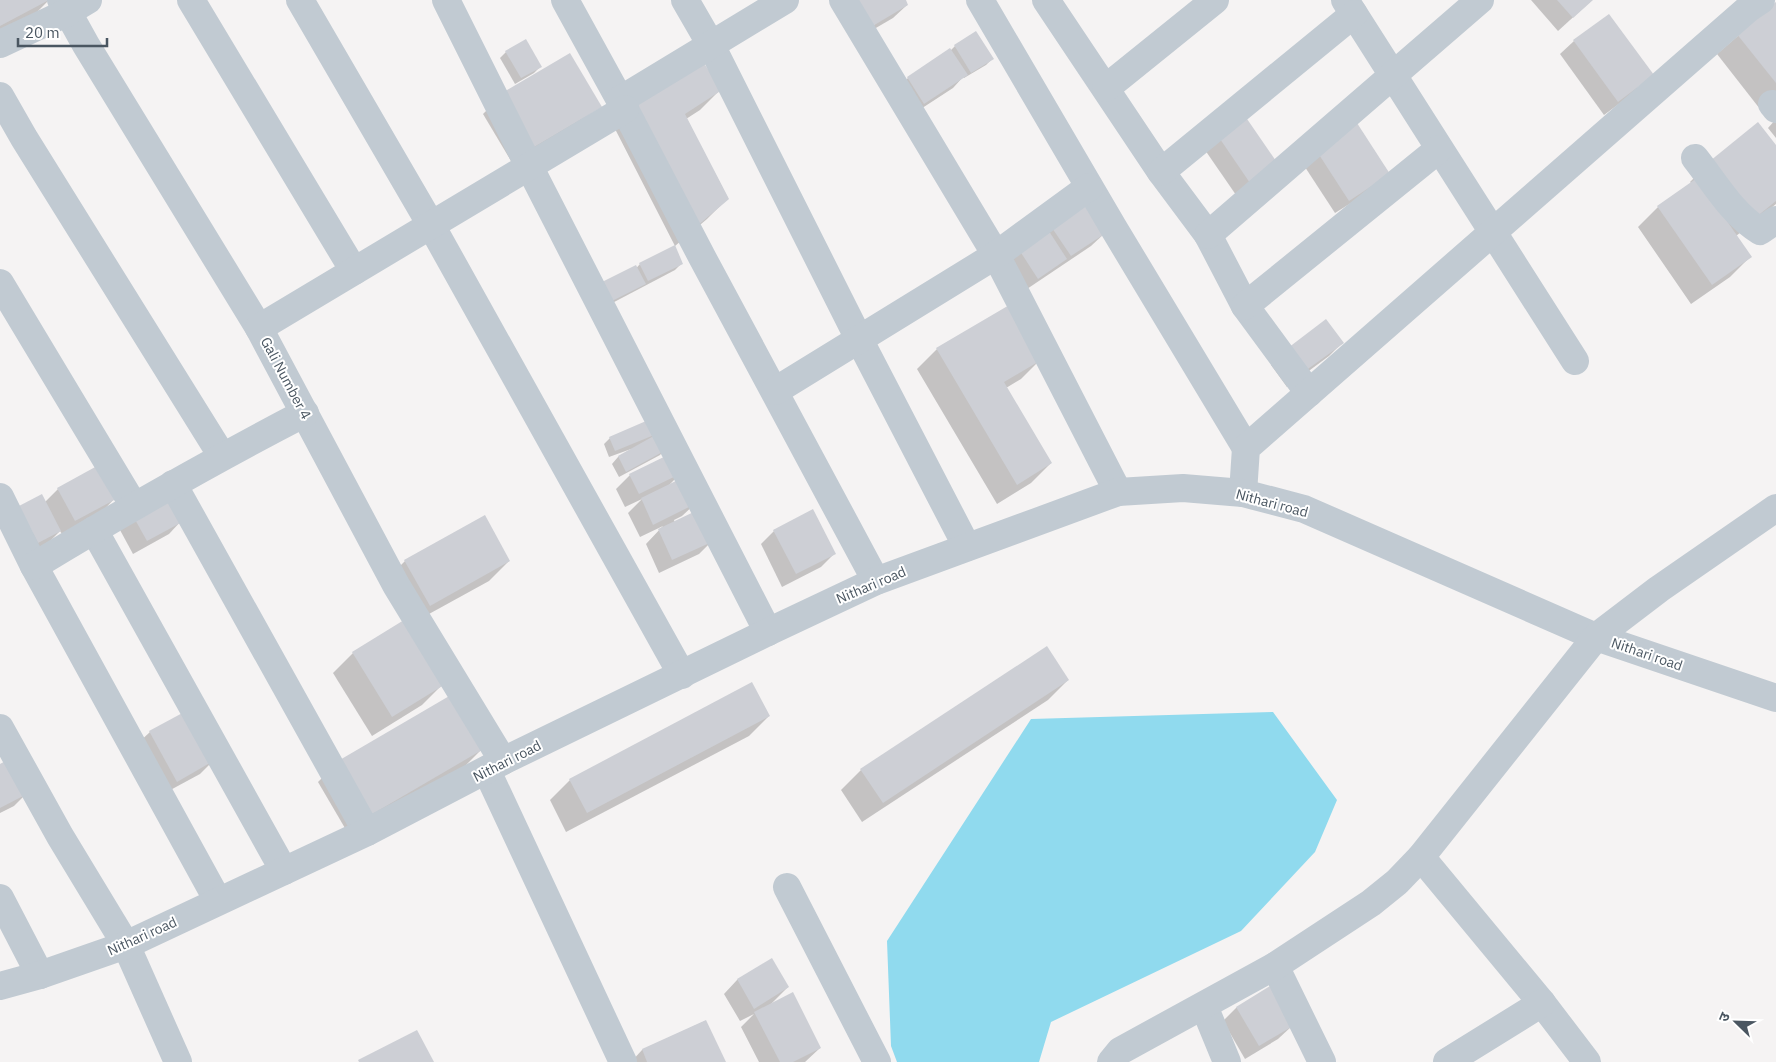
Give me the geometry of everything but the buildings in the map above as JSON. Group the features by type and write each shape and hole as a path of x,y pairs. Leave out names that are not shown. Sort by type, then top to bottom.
{"street":[{"path":"191,0 354,271"},
{"path":"300,0 431,225 682,675"},
{"path":"446,0 528,166 768,632"},
{"path":"565,0 876,581"},
{"path":"685,0 711,45 859,340 967,547"},
{"path":"259,328 528,166 711,45 785,0"},
{"path":"843,0 996,255 1118,492"},
{"path":"980,0 1089,187 1246,448 1243,493"},
{"path":"1046,0 1161,172 1208,235 1245,306 1309,393"},
{"path":"1106,88 1215,0"},
{"path":"1208,235 1480,0"},
{"path":"1246,448 1749,8 1761,0"},
{"path":"0,44 72,4"},
{"name":"Gali Number 4","path":"72,4 86,45 259,328 495,766 623,1062"},
{"path":"1161,172 1349,7 1575,361"},
{"path":"0,96 24,138 222,456"},
{"path":"1245,306 1439,149"},
{"path":"1696,158 1738,214 1748,224 1760,231 1776,220"},
{"path":"774,391 996,255 1089,187"},
{"path":"0,283 134,506"},
{"path":"34,566 222,456 304,413"},
{"path":"173,484 367,832"},
{"name":"Nithari road","path":"0,986 40,975 126,945 367,832 495,766 876,581 1118,492 1183,488 1243,493 1304,509 1596,637 1776,698"},
{"path":"0,497 34,566 218,901"},
{"path":"1111,1062 1120,1051 1275,966 1371,903 1397,882 1421,857 1596,637 1659,589 1776,508"},
{"path":"94,530 284,870"},
{"path":"0,728 60,836 126,945 178,1062"},
{"path":"1421,857 1542,1003 1587,1062"},
{"path":"787,887 877,1062"},
{"path":"0,898 40,975"},
{"path":"1275,966 1322,1062"},
{"path":"1447,1062 1542,1003"},
{"path":"1204,1006 1227,1062"}],"water":[{"path":"1273,712 1337,800 1315,852 1241,931 1051,1022 1039,1062 897,1062 891,1046 887,941 1031,719"}]}
